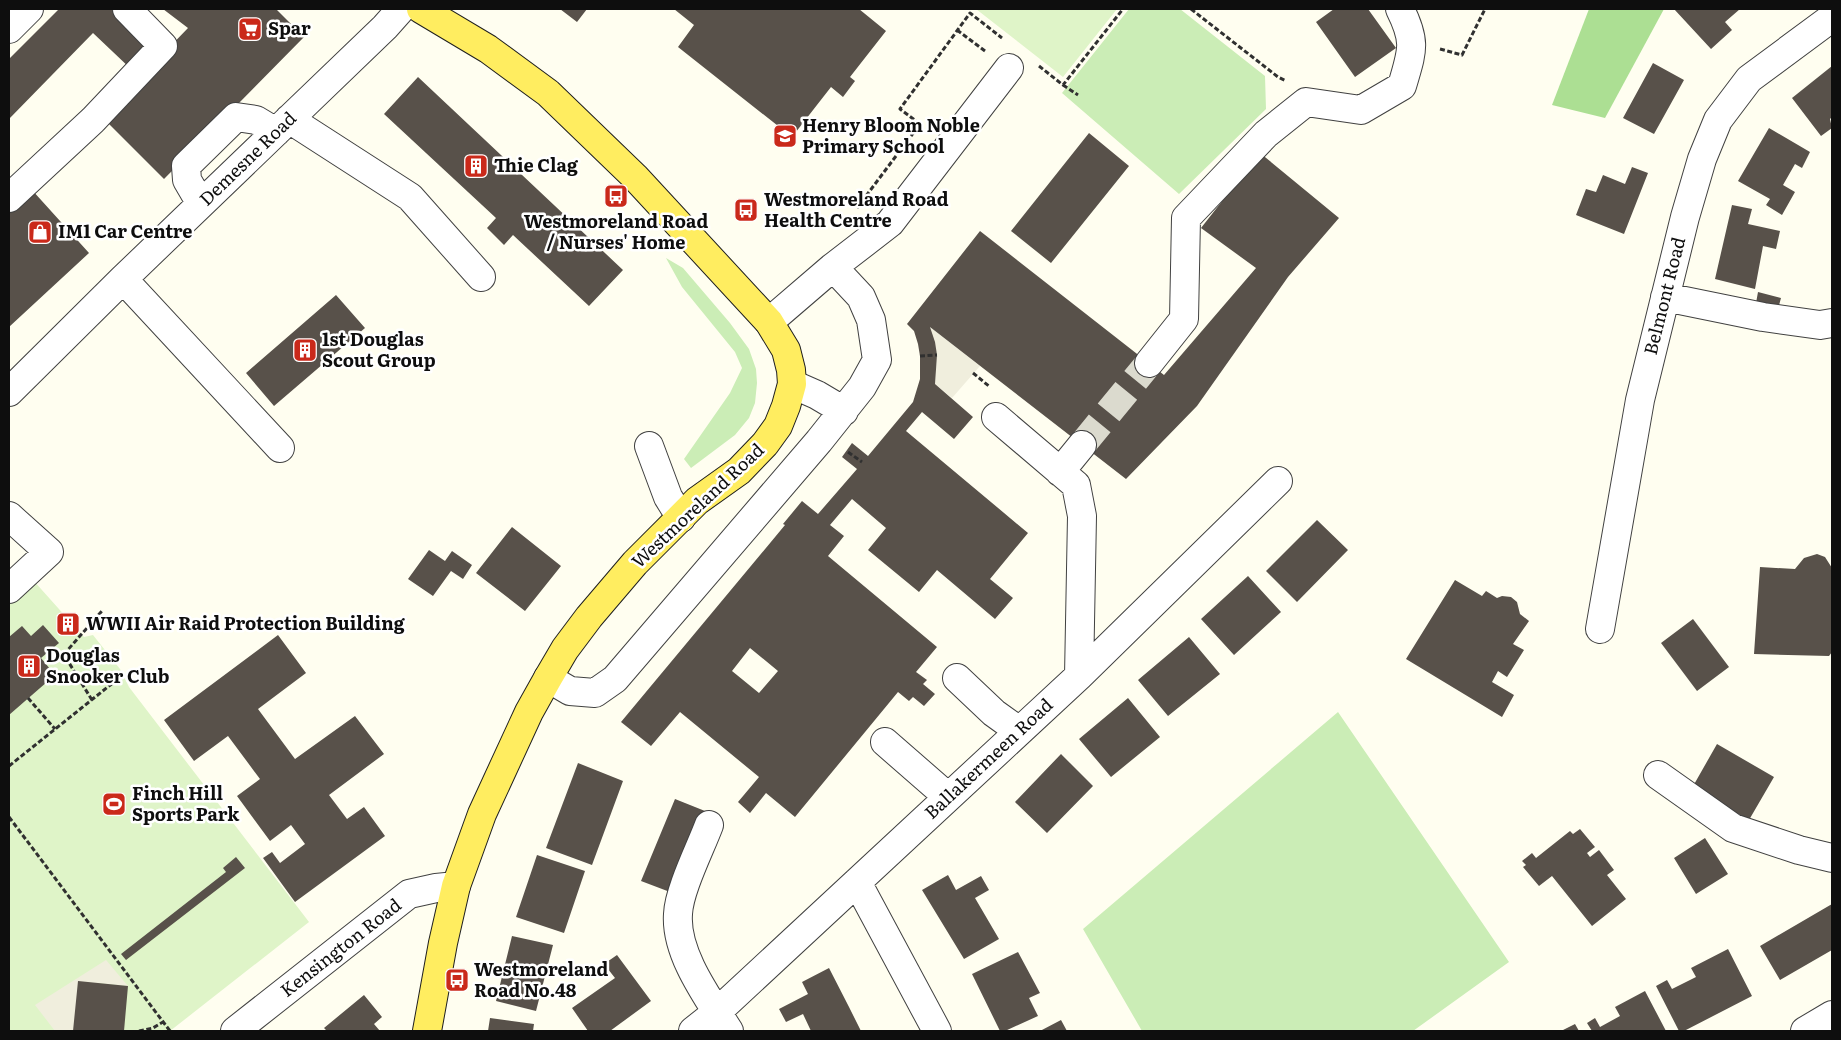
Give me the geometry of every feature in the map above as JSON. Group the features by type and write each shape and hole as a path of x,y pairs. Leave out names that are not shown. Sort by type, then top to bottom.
{"main road":[{"name":"Westmoreland Road","path":"421,9 488,49 548,94 635,177 769,322 786,350 792,384 778,426 765,444 740,470 697,501 635,563 589,616 548,678 529,712 482,814 456,886 427,1031"}],"street":[{"path":"9,29 29,9"},
{"path":"9,198 93,120 163,46 127,9"},
{"name":"Demesne Road","path":"9,392 123,279 385,27 401,9"},
{"name":"Belmont Road","path":"1600,629 1640,400 1702,159 1718,120 1749,79 1832,19"},
{"path":"1149,363 1184,319 1186,218 1266,134 1306,102 1361,110 1402,86 1411,55 1406,23"},
{"path":"769,322 833,267 890,223 1017,57"},
{"path":"201,204 187,180 186,166 236,117 282,126 410,197 481,277"},
{"path":"548,678 570,691 596,693 615,679 844,411 862,387 876,360 871,320 861,297 833,267"},
{"path":"123,279 280,448"},
{"path":"1665,297 1763,317 1820,325 1832,323"},
{"path":"792,384 817,395 844,411"},
{"path":"996,417 1076,485 1082,516 1079,676"},
{"path":"1060,472 1082,445"},
{"path":"649,446 668,497 681,518"},
{"name":"Ballakermeen Road","path":"693,1031 723,1022 857,882 1079,676 1278,481"},
{"path":"9,516 49,552 9,589"},
{"path":"957,678 994,713 1019,731"},
{"path":"885,742 948,797"},
{"path":"1658,774 1733,828 1799,850 1832,858"},
{"path":"709,825 681,896 678,915 685,957 723,1022"},
{"path":"857,882 938,1031"},
{"name":"Kensington Road","path":"235,1031 409,894 456,886"},
{"path":"1805,1031 1832,1015"}],"path":[{"path":"1063,85 1123,9"},
{"path":"1191,9 1278,77 1289,82 1306,102"},
{"path":"1406,23 1462,55 1485,9"},
{"path":"854,212 920,124 900,109 970,13 1017,57 1078,95"},
{"path":"920,356 936,355"},
{"path":"92,700 66,658 65,653 102,612"},
{"path":"9,766 114,682"},
{"path":"28,698 55,729"},
{"path":"9,818 170,1031"},
{"path":"124,980 129,976"},
{"path":"139,1031 153,1028 163,1022"}],"green space":[{"path":"976,9 1117,9 1063,77"},
{"path":"1129,9 1180,9 1265,76 1266,109 1179,194 1062,93"},
{"path":"1589,9 1664,9 1605,118 1552,105"},
{"path":"666,258 683,268 730,323 749,349 756,369 755,403 749,418 735,435 691,468 684,459 730,393 742,368 735,352 682,287"},
{"name":"Finch Hill Sports Park","path":"33,580 84,637 93,635 120,669 129,687 309,922 170,1031 9,1031 9,602"},
{"path":"1338,712 1509,962 1413,1031 1142,1031 1083,929"}],"shaded area":[{"path":"930,327 980,366 952,398 935,384 937,355"},
{"path":"106,960 128,986 97,983 92,1031 55,1031 35,1005"}],"building":[{"path":"59,9 111,9 152,48 132,70 93,33 9,119 9,59"},
{"path":"163,9 276,9 304,37 164,179 102,117 188,28"},
{"path":"560,9 587,9 577,22"},
{"path":"674,9 859,9 886,31 850,77 855,81 843,97 831,87 792,137 678,47 694,25"},
{"path":"1334,9 1368,9 1396,48 1355,77 1316,22"},
{"path":"1674,9 1740,9 1725,22 1732,30 1711,49"},
{"path":"1653,63 1684,80 1654,134 1623,118"},
{"path":"1832,66 1832,117 1830,119 1832,128 1821,136 1792,98"},
{"name":"Thie Clag","path":"418,77 623,270 589,306 513,235 504,245 487,228 496,218 384,114"},
{"path":"1769,128 1810,152 1802,168 1795,164 1783,185 1795,192 1782,215 1766,205 1770,199 1738,181"},
{"path":"1089,133 1129,166 1051,263 1011,231"},
{"path":"1260,153 1339,218 1288,277 1197,406 1126,479 930,327 937,355 935,384 973,417 954,439 922,412 906,431 1028,533 990,579 1013,598 995,619 937,570 919,592 868,550 886,528 852,499 830,525 844,536 828,556 937,647 916,672 927,680 923,684 935,694 924,706 913,697 909,701 898,692 795,817 766,793 750,813 738,802 759,777 680,712 651,746 621,722 785,525 783,524 802,501 818,514 857,469 842,457 852,443 868,456 913,402 920,379 920,356 914,331 907,324 980,231 1164,375 1256,268 1201,228","holes":["750,648 778,671 759,693 732,671"]},
{"path":"1632,167 1648,173 1624,234 1576,215 1586,189 1596,192 1603,175 1625,184"},
{"name":"IM1 Car Centre","path":"32,190 89,253 9,327 9,211"},
{"path":"1732,205 1752,209 1748,224 1780,231 1776,249 1763,246 1755,289 1715,279"},
{"path":"1758,292 1781,298 1778,309 1756,303"},
{"name":"1st Douglas Scout Group","path":"336,295 365,328 274,406 246,373"},
{"path":"1317,520 1348,550 1297,602 1266,571"},
{"path":"512,527 561,566 525,611 476,573"},
{"path":"429,550 445,561 452,551 472,565 463,579 451,571 433,596 408,579"},
{"path":"1817,554 1825,557 1832,568 1832,652 1829,656 1754,654 1760,567 1795,569 1804,558"},
{"path":"1248,576 1281,612 1234,655 1201,619"},
{"path":"1455,580 1482,596 1486,591 1497,598 1502,596 1511,597 1517,602 1520,614 1529,621 1513,644 1524,650 1507,677 1498,671 1492,682 1514,695 1502,717 1406,659"},
{"name":"WWII Air Raid Protection Building","path":"66,614 78,627 70,634 57,621"},
{"path":"1693,619 1729,667 1697,691 1661,643"},
{"name":"Douglas Snooker Club","path":"43,625 59,643 41,658 55,675 9,715 9,637 22,626 31,636"},
{"path":"278,635 306,673 258,709 295,759 355,716 384,754 329,795 347,819 364,807 385,836 295,902 263,858 272,852 280,863 305,844 291,825 270,841 237,796 260,779 228,736 194,761 164,720"},
{"path":"1189,637 1220,674 1168,716 1138,680"},
{"path":"1128,698 1160,737 1111,777 1079,739"},
{"path":"1717,744 1774,777 1749,820 1692,788"},
{"path":"1061,754 1093,786 1047,833 1015,802"},
{"path":"578,763 623,781 592,865 546,848"},
{"path":"675,799 705,811 670,892 641,881"},
{"path":"1580,829 1595,847 1587,853 1590,857 1599,850 1614,870 1607,875 1626,899 1592,926 1552,876 1539,886 1523,867 1526,865 1522,861 1532,853 1536,858 1570,831 1573,834"},
{"path":"1705,838 1728,874 1696,894 1674,858"},
{"path":"537,855 585,871 564,933 516,917"},
{"path":"236,857 245,868 126,960 121,954 226,872 223,868"},
{"path":"948,875 956,890 981,876 989,890 975,898 999,939 964,959 922,890"},
{"path":"1832,904 1832,950 1780,980 1760,946"},
{"path":"512,936 553,945 536,1011 496,1001"},
{"path":"1728,949 1752,996 1684,1031 1679,1031 1656,986 1667,980 1672,989 1696,977 1691,968"},
{"path":"1018,952 1040,993 1029,998 1038,1016 1005,1031 1000,1031 972,974"},
{"path":"617,955 651,1001 610,1031 588,1031 572,1008 615,978 604,964"},
{"path":"829,968 861,1031 811,1031 803,1014 786,1022 779,1009 808,994 802,982"},
{"path":"78,981 128,986 124,1031 73,1031"},
{"path":"1645,991 1666,1031 1592,1031 1587,1023 1595,1018 1600,1027 1620,1016 1615,1007"},
{"path":"364,995 382,1017 374,1024 380,1031 327,1031 324,1028"},
{"path":"490,1018 534,1024 533,1031 488,1031"},
{"path":"1061,1020 1067,1031 1040,1031"},
{"path":"1575,1024 1579,1031 1561,1031"}],"tunnel":[{"path":"1082,445 1149,363"}],"place":[{"name":"Spar","path":"250,29"},
{"name":"Henry Bloom Noble Primary School","path":"785,136"},
{"name":"Thie Clag","path":"476,166"},
{"name":"Westmoreland Road / Nurses' Home","path":"616,196"},
{"name":"Westmoreland Road Health Centre","path":"746,210"},
{"name":"IM1 Car Centre","path":"40,232"},
{"name":"1st Douglas Scout Group","path":"305,350"},
{"name":"WWII Air Raid Protection Building","path":"68,624"},
{"name":"Douglas Snooker Club","path":"29,666"},
{"name":"Finch Hill Sports Park","path":"114,804"},
{"name":"Westmoreland Road No.48","path":"457,980"}]}
